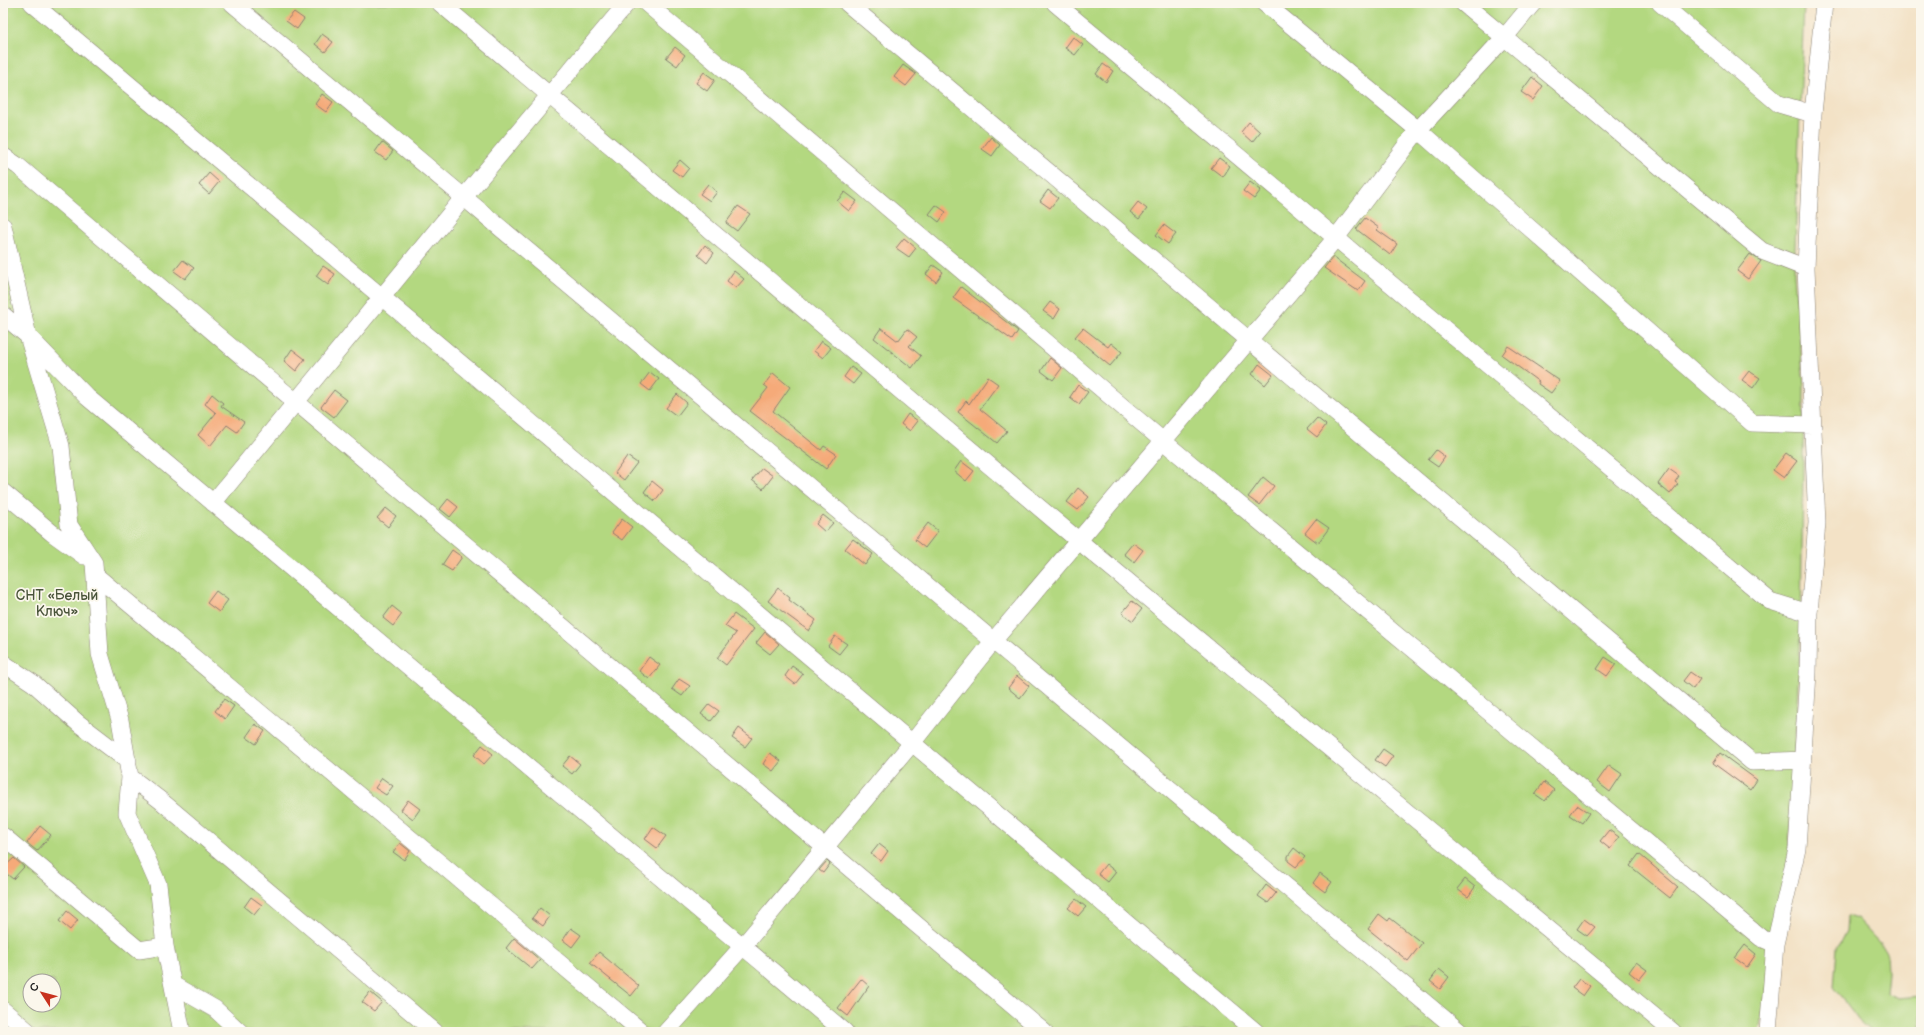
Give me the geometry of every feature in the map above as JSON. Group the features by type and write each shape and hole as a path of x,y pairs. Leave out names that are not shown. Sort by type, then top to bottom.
{"street":[{"path":"32,3 381,298 1256,1032"},
{"path":"232,3 1460,1032"},
{"path":"440,3 1079,541 1673,1032"},
{"path":"212,503 464,197 627,3"},
{"path":"646,3 1163,441 1761,938 1775,944"},
{"path":"847,3 1752,762 1803,760"},
{"path":"1055,3 1770,601 1809,613"},
{"path":"1264,3 1418,130 1752,423 1812,425"},
{"path":"1463,3 1762,251 1806,268"},
{"path":"666,1032 743,946 912,743 994,640 1335,238 1418,130 1504,38 1533,3"},
{"path":"1660,3 1779,104 1813,114"},
{"path":"1768,1032 1775,944 1797,849 1808,673 1809,613 1817,523 1806,268 1813,114 1824,3"},
{"path":"3,156 18,166 295,403 826,847 1044,1032"},
{"path":"3,226 28,336 61,446 69,525 94,569 100,654 120,720 129,769 127,813 158,884 165,946 182,1032"},
{"path":"3,315 28,336 86,397 845,1032"},
{"path":"3,492 642,1032"},
{"path":"3,662 33,683 129,769 160,800 435,1032"},
{"path":"3,836 139,950 165,946"},
{"path":"173,985 215,1009 240,1032"},
{"path":"3,1010 29,1032"}],"green space":[{"name":"СНТ «Белый Ключ»","path":"3,3 1804,3 1794,274 1804,386 1801,631 1788,866 1760,1032 3,1032"},
{"path":"1847,916 1857,919 1887,951 1888,973 1886,993 1898,998 1921,996 1921,1032 1872,1032 1859,1020 1834,987 1837,948 1846,931"}],"building":[{"path":"294,12 304,19 297,29 286,21"},
{"path":"322,34 333,42 325,52 315,44"},
{"path":"1073,37 1083,45 1075,55 1065,48"},
{"path":"675,47 685,55 677,66 666,58"},
{"path":"1103,64 1113,71 1106,82 1096,74"},
{"path":"903,65 916,74 906,86 894,77"},
{"path":"704,72 715,80 707,91 696,83"},
{"path":"1532,77 1543,86 1533,100 1521,92"},
{"path":"322,94 333,102 326,112 315,104"},
{"path":"1249,122 1260,132 1252,142 1241,132"},
{"path":"991,137 1000,145 992,156 982,149"},
{"path":"382,142 393,151 386,160 375,152"},
{"path":"1219,158 1230,166 1223,177 1211,168"},
{"path":"680,160 689,168 682,177 672,170"},
{"path":"209,173 219,182 209,194 199,185"},
{"path":"1250,182 1261,190 1254,199 1243,191"},
{"path":"708,184 717,192 710,201 700,194"},
{"path":"1048,190 1058,198 1050,208 1040,201"},
{"path":"845,192 857,201 849,211 837,201"},
{"path":"1138,202 1147,209 1139,219 1130,212"},
{"path":"936,205 946,212 939,222 929,214"},
{"path":"738,206 750,214 737,231 726,223"},
{"path":"1365,218 1379,228 1377,230 1397,244 1390,255 1356,229"},
{"path":"1164,225 1176,234 1168,244 1156,235"},
{"path":"904,238 916,248 909,257 896,248"},
{"path":"705,245 714,253 707,263 698,255"},
{"path":"1750,254 1761,261 1748,279 1737,271"},
{"path":"1333,257 1365,281 1358,291 1324,268"},
{"path":"183,260 194,268 185,279 174,271"},
{"path":"933,265 943,272 936,282 926,274"},
{"path":"323,266 335,274 328,285 316,276"},
{"path":"734,271 744,279 736,288 727,281"},
{"path":"961,287 1018,331 1012,340 953,298"},
{"path":"1050,302 1060,309 1054,319 1043,311"},
{"path":"881,328 898,341 907,329 917,337 909,346 921,356 912,368 874,338"},
{"path":"1083,328 1108,347 1111,343 1122,352 1110,366 1075,337"},
{"path":"821,341 831,348 823,358 814,351"},
{"path":"1508,346 1560,381 1551,393 1538,384 1539,382 1502,355"},
{"path":"292,349 305,359 296,371 284,361"},
{"path":"1050,358 1062,368 1053,380 1041,371"},
{"path":"1259,364 1273,375 1265,385 1252,374"},
{"path":"851,367 861,374 853,384 844,377"},
{"path":"1749,371 1760,378 1753,388 1742,380"},
{"path":"650,372 659,379 650,391 641,384"},
{"path":"773,373 790,387 773,411 821,450 824,446 836,454 826,469 750,411 768,388 764,385"},
{"path":"988,377 998,384 980,409 1007,431 997,443 958,412 966,401 969,404"},
{"path":"1078,385 1088,392 1079,404 1070,397"},
{"path":"334,390 347,400 334,417 321,407"},
{"path":"212,394 223,403 221,406 244,422 237,432 227,425 210,446 198,435 216,413 205,404"},
{"path":"677,394 687,403 677,416 666,408"},
{"path":"908,414 918,421 910,431 901,424"},
{"path":"1317,418 1326,425 1317,437 1307,429"},
{"path":"1436,450 1445,457 1438,467 1428,460"},
{"path":"1786,453 1797,461 1784,478 1773,470"},
{"path":"627,456 637,463 624,480 615,473"},
{"path":"961,461 974,471 966,481 954,471"},
{"path":"762,468 773,476 763,489 752,480"},
{"path":"1669,469 1679,476 1675,482 1678,484 1670,494 1658,484"},
{"path":"1263,477 1274,486 1259,505 1248,497"},
{"path":"652,481 663,490 655,501 644,492"},
{"path":"1078,488 1089,497 1078,510 1067,502"},
{"path":"448,499 458,507 450,517 440,509"},
{"path":"386,508 396,516 388,527 377,518"},
{"path":"823,515 833,523 825,532 816,524"},
{"path":"622,519 632,527 622,540 612,533"},
{"path":"1316,519 1329,528 1318,543 1305,533"},
{"path":"928,523 938,531 925,548 915,540"},
{"path":"853,539 873,554 865,565 845,549"},
{"path":"1133,543 1143,550 1134,562 1124,554"},
{"path":"452,550 462,557 452,571 442,565"},
{"path":"778,588 790,598 789,600 816,620 809,631 768,601"},
{"path":"216,591 228,600 219,612 207,603"},
{"path":"1132,601 1142,609 1133,621 1122,613"},
{"path":"392,606 402,614 393,626 383,618"},
{"path":"734,614 754,629 726,665 717,658 736,633 725,626"},
{"path":"765,632 779,644 770,654 756,643"},
{"path":"835,636 847,644 839,654 828,646"},
{"path":"649,657 660,665 649,679 639,671"},
{"path":"1605,657 1616,664 1607,676 1597,669"},
{"path":"792,666 803,674 795,684 785,676"},
{"path":"1690,672 1700,679 1693,689 1683,681"},
{"path":"1017,676 1029,686 1020,698 1008,688"},
{"path":"679,679 690,686 682,696 672,689"},
{"path":"224,699 234,706 225,719 215,711"},
{"path":"709,704 719,711 711,721 701,714"},
{"path":"255,724 265,731 256,744 246,737"},
{"path":"739,728 752,738 745,747 732,738"},
{"path":"482,745 493,754 484,764 474,755"},
{"path":"1383,749 1393,756 1385,767 1375,760"},
{"path":"770,753 781,761 773,771 763,764"},
{"path":"1720,753 1757,780 1750,790 1713,763"},
{"path":"570,756 580,764 572,774 562,766"},
{"path":"1609,765 1622,774 1610,792 1597,782"},
{"path":"382,778 393,786 386,795 375,788"},
{"path":"1544,782 1554,790 1545,801 1535,794"},
{"path":"408,800 420,809 413,819 401,810"},
{"path":"1577,805 1589,813 1582,823 1570,815"},
{"path":"40,826 51,835 37,851 27,843"},
{"path":"653,827 666,836 657,848 645,839"},
{"path":"1609,830 1619,837 1610,849 1600,841"},
{"path":"400,843 410,851 404,860 393,852"},
{"path":"879,844 888,851 881,861 871,854"},
{"path":"1294,848 1305,857 1296,867 1288,861 1288,856"},
{"path":"1639,854 1678,887 1670,898 1630,866"},
{"path":"14,858 24,867 13,879 3,871 3,868"},
{"path":"827,861 830,864 823,873 819,870"},
{"path":"1106,864 1116,872 1108,882 1098,874"},
{"path":"1320,873 1332,882 1325,892 1313,883"},
{"path":"1465,879 1475,887 1468,897 1457,889"},
{"path":"1266,885 1276,893 1268,903 1258,896"},
{"path":"251,897 262,905 254,915 244,907"},
{"path":"1076,899 1086,907 1078,916 1068,908"},
{"path":"540,908 550,916 543,926 532,918"},
{"path":"67,911 78,920 70,930 59,921"},
{"path":"1379,914 1388,921 1390,918 1422,943 1408,961 1368,929"},
{"path":"1584,919 1595,927 1587,936 1577,929"},
{"path":"571,928 581,935 572,947 563,940"},
{"path":"514,938 540,960 532,969 506,948"},
{"path":"1745,945 1756,954 1747,967 1735,958"},
{"path":"599,952 639,986 631,996 590,963"},
{"path":"1636,962 1647,970 1639,980 1629,972"},
{"path":"1439,969 1449,977 1440,989 1430,981"},
{"path":"861,979 869,986 848,1016 838,1008"},
{"path":"1579,979 1590,986 1583,996 1572,988"},
{"path":"370,992 382,1002 374,1011 362,1002"}]}
